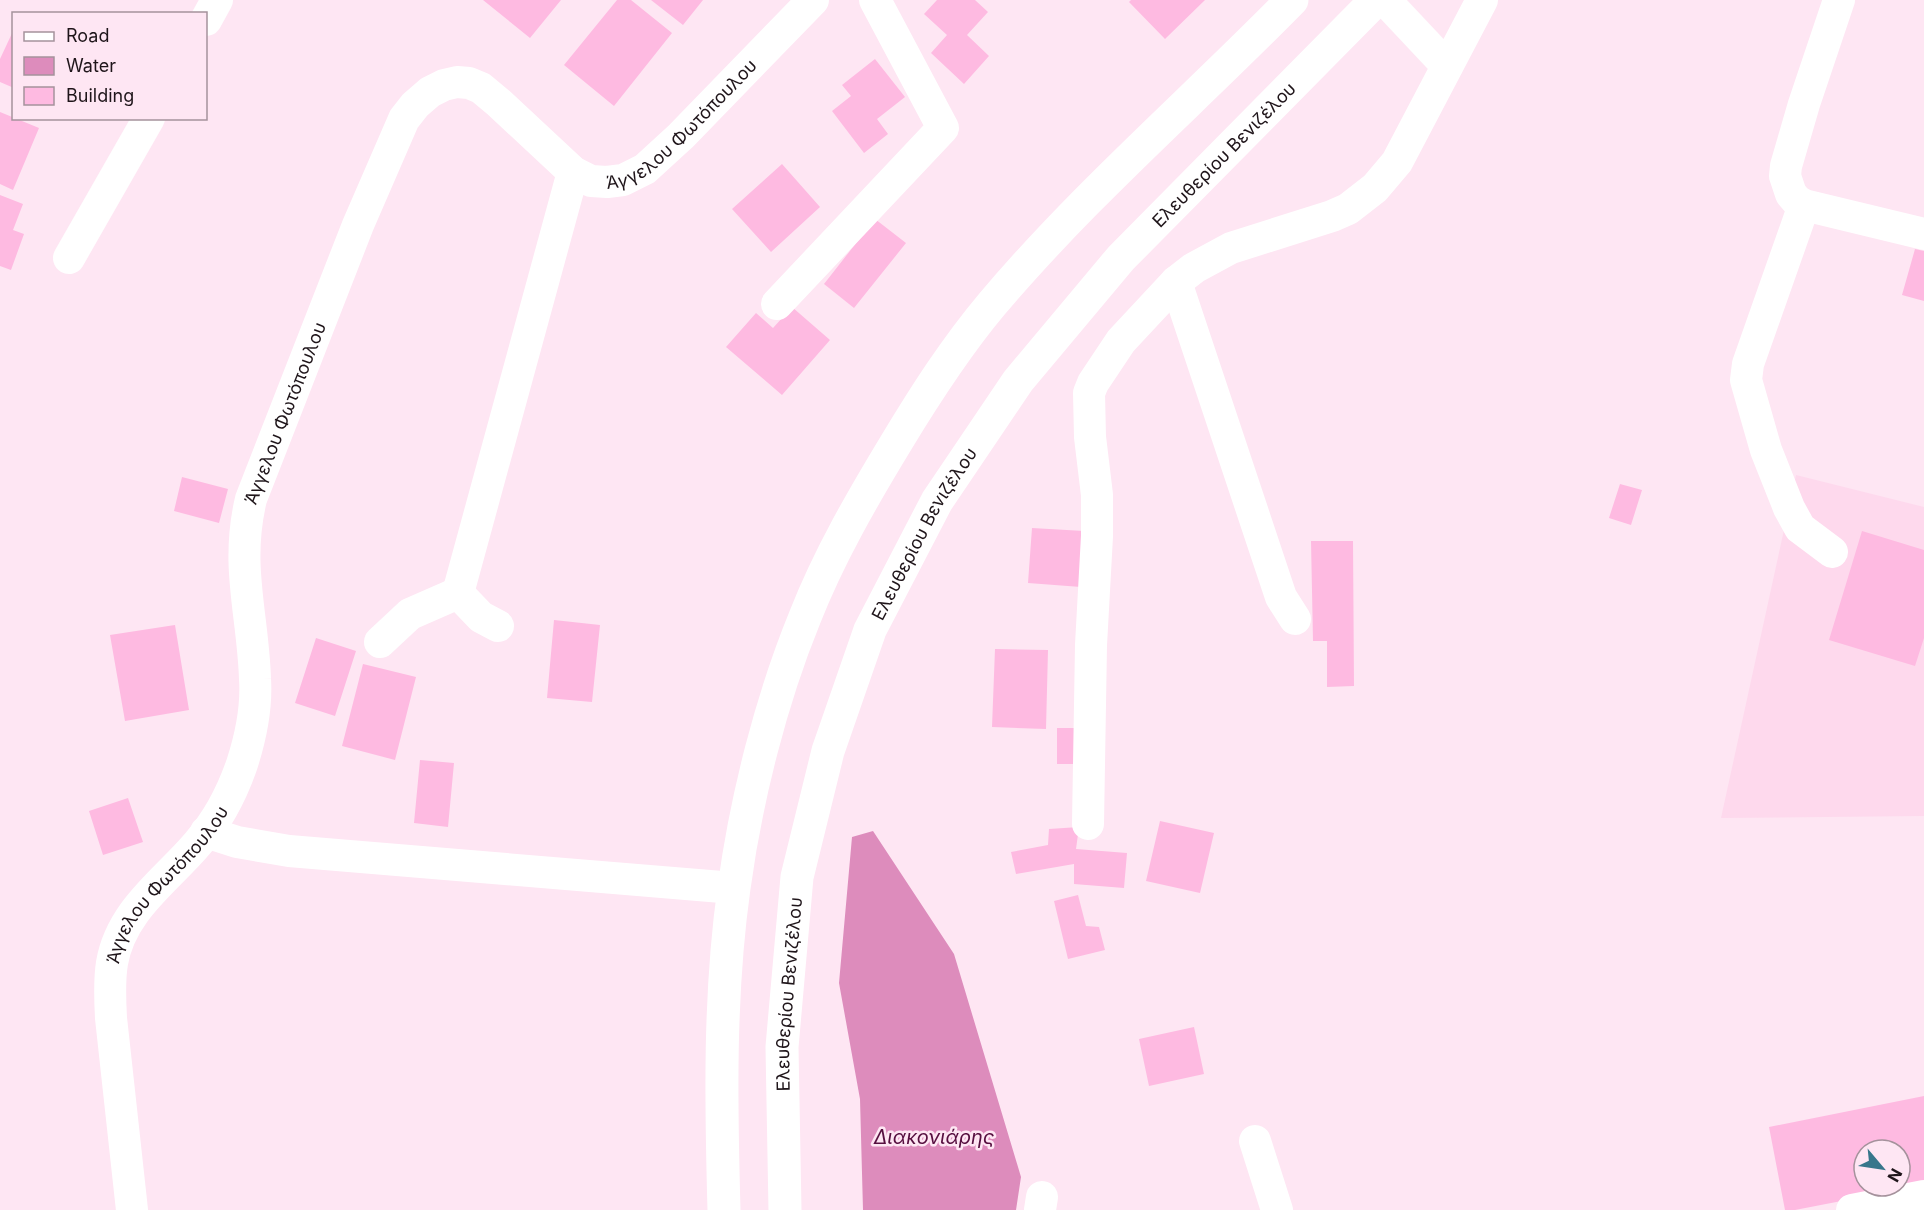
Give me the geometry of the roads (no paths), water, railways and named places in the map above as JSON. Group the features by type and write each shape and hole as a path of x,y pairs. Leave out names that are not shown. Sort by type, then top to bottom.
{"main road":[{"path":"724,1210 722,1054 725,975 734,888 742,840 762,753 789,659 825,572 854,516 913,415 967,335 1028,263 1114,172 1292,0"},
{"name":"Ελευθερίου Βενιζέλου","path":"785,1210 782,1047 797,877 828,751 870,630 937,501 1018,381 1121,258 1376,0"}],"street":[{"path":"207,18 217,0"},
{"name":"Άγγελου Φωτόπουλου","path":"132,1210 111,1018 112,962 128,922 139,906 200,842 236,782 250,739 254,717 255,680 243,560 246,520 251,499 358,225 404,119 430,92 457,82 469,83 481,88 499,103 573,172 591,181 623,180 645,169 681,136 813,0"},
{"path":"777,304 943,128 875,0"},
{"path":"1384,0 1447,66"},
{"path":"1088,824 1091,645 1096,536 1096,495 1090,436 1089,393 1121,341 1176,282 1194,268 1231,248 1348,209 1375,188 1397,162 1482,0"},
{"path":"1839,0 1786,166 1785,177 1791,194 1804,205 1924,234"},
{"path":"69,258 148,120"},
{"path":"458,593 573,172"},
{"path":"1804,205 1748,364 1746,380 1766,450 1789,508 1800,528 1832,552"},
{"path":"1176,282 1281,597 1296,619"},
{"path":"458,593 481,617 498,626"},
{"path":"380,642 410,614 458,593"},
{"path":"206,832 237,842 289,851 734,888"},
{"path":"1255,1141 1276,1210"},
{"path":"1852,1210 1924,1196"}],"water":[{"name":"Διακονιάρης","path":"873,831 954,954 1021,1177 1016,1210 863,1210 860,1099 839,983 852,837"}]}
